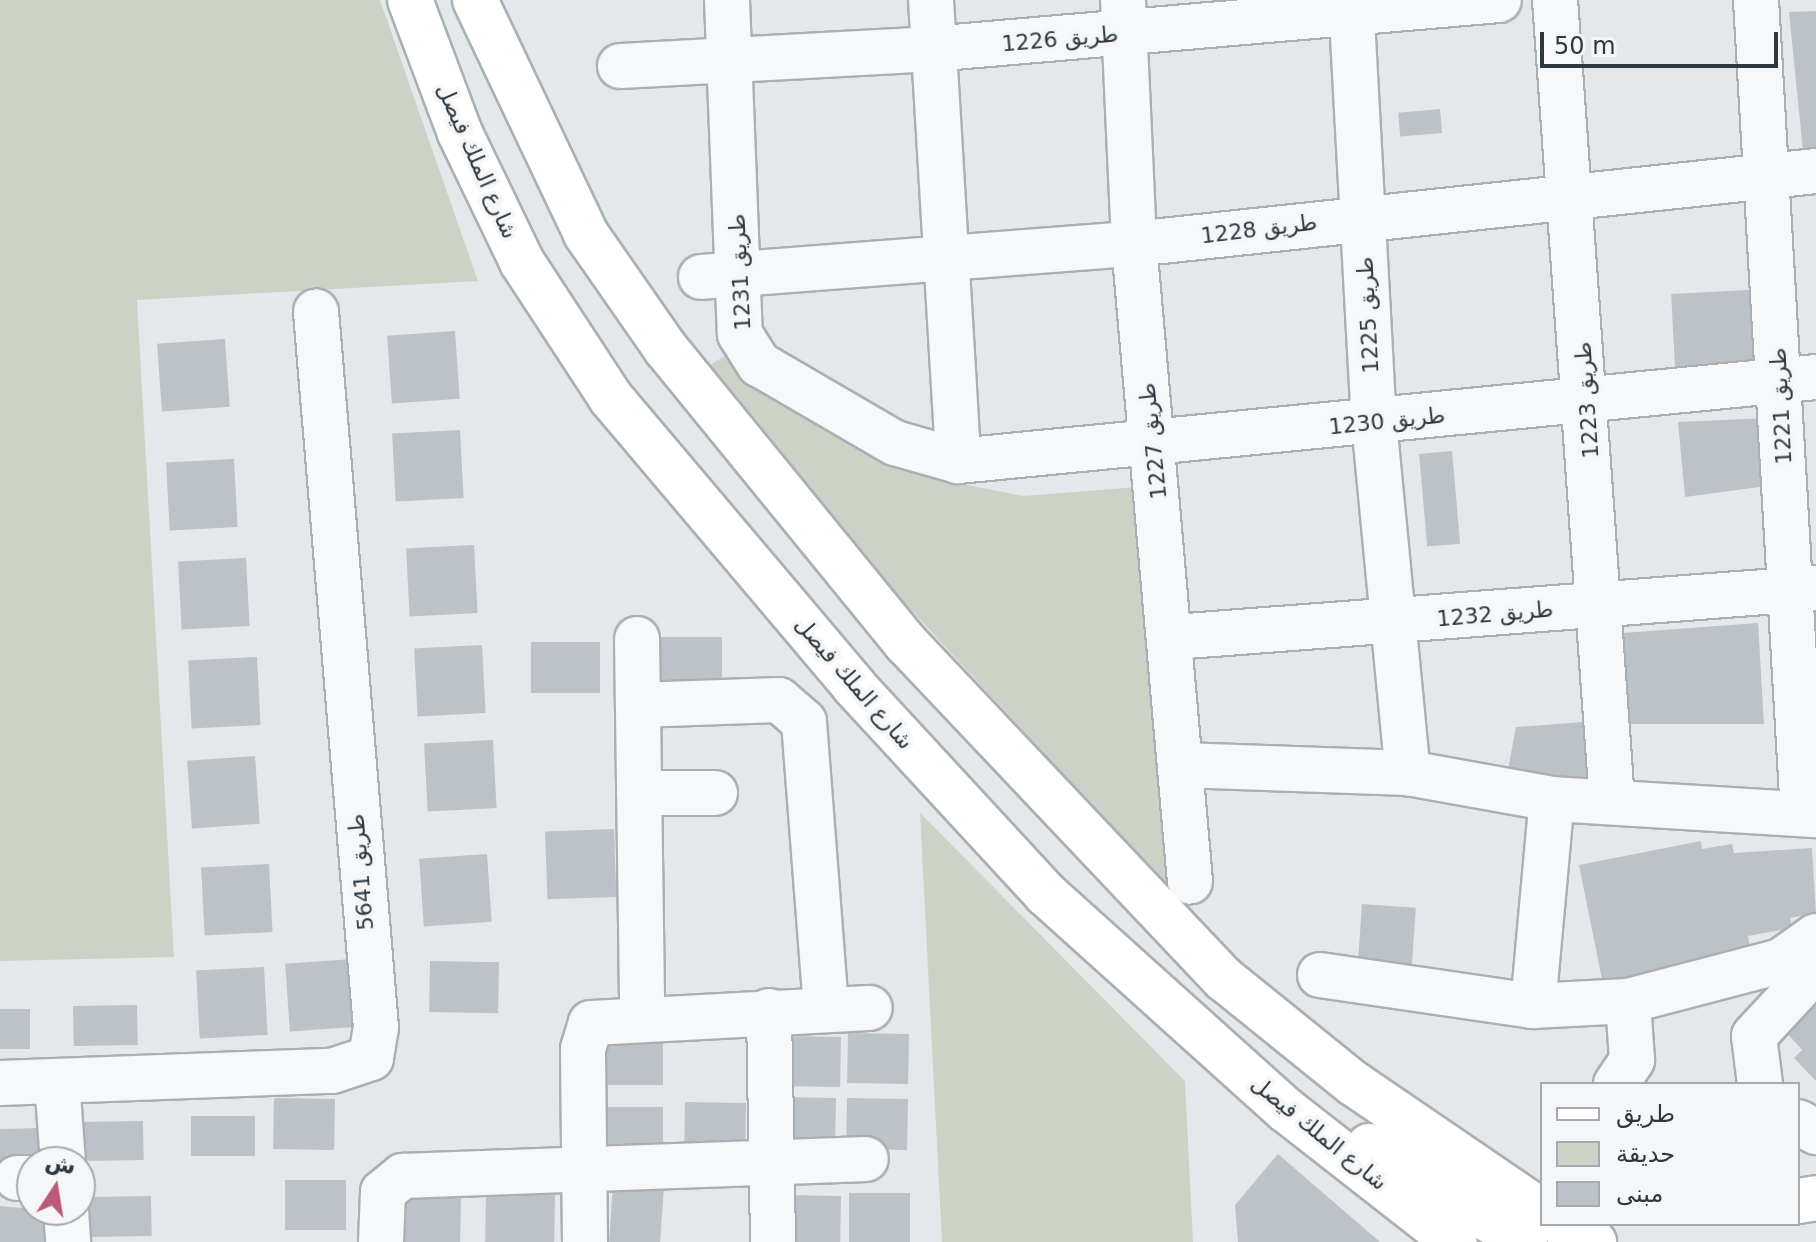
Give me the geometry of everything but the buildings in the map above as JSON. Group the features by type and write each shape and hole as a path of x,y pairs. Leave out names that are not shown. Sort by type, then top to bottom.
{"main road":[{"name":"شارع الملك فيصل","path":"410,0 460,133 522,262 611,398 854,686 1046,894 1286,1110 1431,1231"},
{"path":"475,0 586,234 666,349 906,643 1224,979 1353,1083 1523,1191 1540,1210"},
{"path":"1286,1110 1395,1160 1525,1242"},
{"path":"1565,1226 1594,1242"}],"street":[{"name":"طريق 1231","path":"727,0 731,60 720,276 740,334 759,364 895,443 958,461"},
{"path":"931,0 931,49 948,254 958,461"},
{"name":"طريق 1226","path":"620,66 931,49 1124,16 1499,0"},
{"name":"طريق 1223","path":"1555,0 1587,396 1612,801"},
{"name":"طريق 1221","path":"1756,0 1771,177 1797,379 1810,813"},
{"name":"طريق 1225","path":"1352,8 1374,422 1408,773"},
{"name":"طريق 1227","path":"1124,16 1134,244 1174,637 1190,882"},
{"name":"طريق 1228","path":"720,276 948,254 1134,244 1363,216 1816,171"},
{"name":"طريق 5641","path":"0,1083 332,1071 371,1058 377,1044 316,312"},
{"name":"طريق 1230","path":"958,461 1153,445 1587,396 1797,379"},
{"name":"طريق 1232","path":"1174,637 1393,623 1804,589"},
{"path":"637,639 642,1015"},
{"path":"638,705 779,700 804,722 826,1009"},
{"path":"1181,765 1408,773 1552,799 1810,813"},
{"path":"639,793 715,793"},
{"path":"1533,1006 1552,799"},
{"path":"1320,975 1533,1006 1628,1001 1781,961 1816,936"},
{"path":"1759,1082 1751,1057 1754,1036 1816,969"},
{"path":"1617,1082 1632,1060 1628,1001"},
{"path":"585,1242 584,1035 602,1018 870,1008"},
{"path":"769,1011 773,1242"},
{"path":"57,1081 62,1146"},
{"path":"381,1242 383,1192 403,1176 866,1159"}],"green space":[{"path":"0,0 380,0 478,281 137,300 174,957 0,961"},
{"path":"734,350 859,440 942,480 1023,496 1150,486 1172,892 764,451 704,369"},
{"path":"920,813 1185,1081 1193,1242 942,1242"}]}
